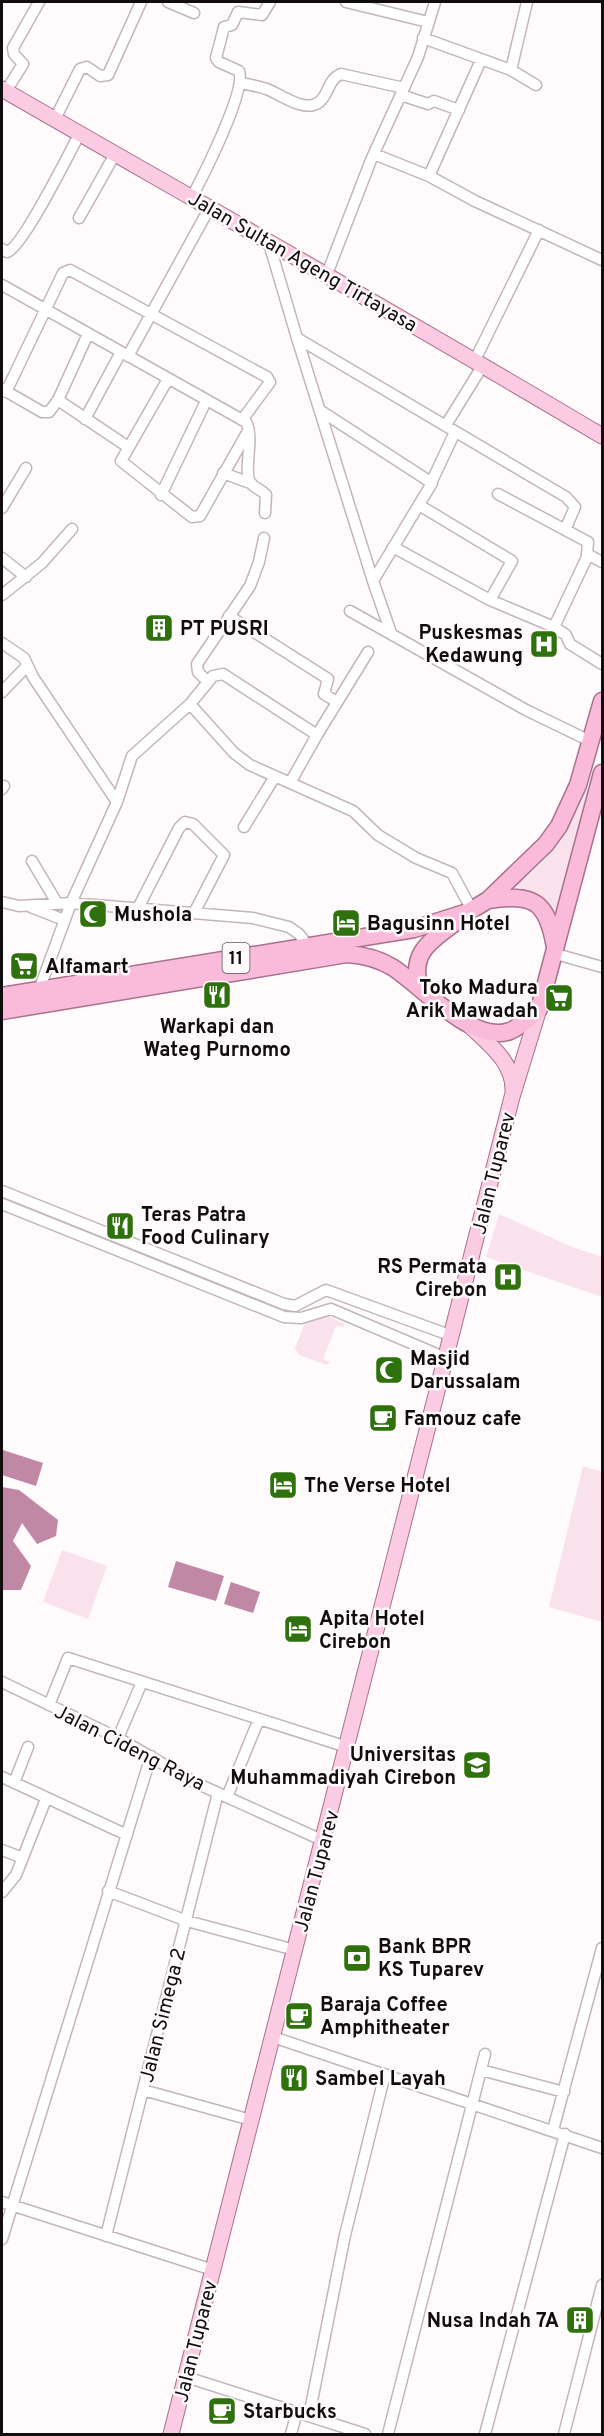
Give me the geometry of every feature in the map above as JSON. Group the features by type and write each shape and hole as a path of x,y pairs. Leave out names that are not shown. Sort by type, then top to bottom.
{"highway":[{"name":"11","path":"13,1000 223,967 309,947 414,928 470,911 488,900 546,844 559,826 578,785 603,701"},
{"path":"539,1008 556,954 603,773"},
{"path":"488,900 523,897 536,901 548,916 556,954"},
{"path":"420,988 415,975 422,951 470,911"},
{"name":"11","path":"223,967 358,955 390,966 468,1024 488,1033 508,1032 523,1024 539,1008"},
{"name":"11","path":"2,1011 13,1000 39,990 132,982"}],"main road":[{"name":"Jalan Sultan Ageng Tirtayasa","path":"4,90 79,135 327,274 603,436"},
{"name":"Jalan Tuparev","path":"171,2434 512,1097 539,1008"},
{"path":"468,1024 506,1062 513,1080 512,1097"}],"street":[{"path":"4,90 23,63 14,54 13,48 39,2"},
{"path":"55,119 80,69 87,67 100,76 108,75 141,2"},
{"path":"168,2 194,14"},
{"path":"192,197 220,138 241,83 239,71 219,62 216,58 224,27 232,25 238,12 262,15 270,2"},
{"path":"346,2 428,22"},
{"path":"327,274 374,154 402,92 435,2"},
{"path":"510,70 526,2"},
{"path":"423,38 510,70 537,85"},
{"path":"429,176 481,60"},
{"path":"241,83 268,89 299,103 315,105 321,102 334,77 340,74 402,92 428,104 434,101 459,110"},
{"path":"2,249 10,251 19,239 79,135"},
{"path":"79,218 115,154"},
{"path":"374,154 429,176 475,201 603,260"},
{"path":"85,419 152,314 210,207"},
{"path":"372,581 431,483 479,363 539,230"},
{"path":"268,240 372,581 391,633"},
{"path":"88,334 58,400 49,412 42,412 4,390 63,273 70,270 267,377 270,382 242,420"},
{"path":"2,285 248,424 251,450 250,483"},
{"path":"297,338 574,503 573,514 565,530"},
{"path":"168,379 121,458 122,464 161,495 196,518 200,516 248,431"},
{"path":"58,400 128,447"},
{"path":"161,495 206,401"},
{"path":"321,411 431,483"},
{"path":"2,508 26,468"},
{"path":"223,473 250,483 266,495 265,513"},
{"path":"498,494 588,542 589,546 585,551 588,555 603,562"},
{"path":"419,505 512,561 490,600"},
{"path":"2,595 26,577 72,529"},
{"path":"208,682 198,672 197,664 252,582 264,538"},
{"path":"393,547 490,600 554,627 566,635 570,644 603,664"},
{"path":"554,627 588,555"},
{"path":"2,558 26,577"},
{"path":"350,612 526,710 592,742"},
{"path":"229,616 326,677 328,679 324,694 337,702"},
{"path":"2,643 21,656 117,802"},
{"path":"290,783 368,652"},
{"path":"2,692 27,666"},
{"path":"39,990 71,903 117,802 132,756 147,740 190,704 208,682 218,674 233,678 317,735"},
{"path":"190,704 234,753 274,777 353,811 378,835 416,858 452,873 470,911"},
{"path":"244,827 274,777"},
{"path":"138,908 179,828 185,822 193,824 224,855 194,913"},
{"path":"32,861 57,903"},
{"path":"2,902 28,905 71,903 273,922 298,934 309,947"},
{"path":"28,905 64,920"},
{"path":"556,954 603,967"},
{"path":"2,1191 290,1306 326,1290 452,1336"},
{"path":"2,1204 293,1319 331,1309 446,1358"},
{"path":"189,1279 194,1268"},
{"path":"203,1285 208,1274"},
{"path":"49,1705 67,1658 347,1747"},
{"name":"Jalan Cideng Raya","path":"2,1682 118,1738 222,1795 324,1841"},
{"path":"118,1738 142,1682"},
{"name":"Jalan Simega 2","path":"106,2236 222,1795 258,1719"},
{"path":"14,1783 28,1747"},
{"path":"2,2239 151,1755"},
{"path":"2,1777 127,1835"},
{"path":"2,1901 2,1892 10,1886 46,1799"},
{"path":"2,1850 23,1858"},
{"path":"108,1891 187,1921 295,1950"},
{"path":"553,2130 598,1984 603,1948"},
{"path":"273,2037 603,2148"},
{"path":"388,2434 485,2054"},
{"path":"481,2070 564,2092"},
{"path":"309,2416 345,2235 385,2074"},
{"path":"143,2090 251,2120"},
{"path":"485,2434 565,2134"},
{"path":"2,2202 213,2270"},
{"path":"564,2434 603,2285"},
{"path":"186,2377 365,2434"},
{"path":"291,2434 297,2412"}],"shaded area":[{"path":"593,776 556,921 539,899 515,886 541,863 562,837"},
{"path":"499,1214 572,1247 602,1257 602,1297 486,1257"},
{"path":"326,1315 345,1324 343,1327 336,1326 323,1359 330,1362 327,1365 299,1355 295,1348 305,1323"},
{"path":"3,1450 43,1463 36,1486 2,1475"},
{"path":"583,1466 602,1472 602,1622 549,1607"},
{"path":"2,1487 19,1490 58,1520 56,1536 37,1544 22,1523 13,1541 31,1566 21,1590 2,1590"},
{"path":"62,1550 107,1566 88,1619 43,1602"},
{"path":"176,1561 224,1576 216,1601 168,1587"},
{"path":"231,1582 260,1592 253,1613 224,1604"}],"place":[{"name":"PT PUSRI","path":"159,628"},
{"name":"Puskesmas Kedawung","path":"544,644"},
{"name":"Mushola","path":"93,914"},
{"name":"Bagusinn Hotel","path":"346,923"},
{"name":"Alfamart","path":"24,966"},
{"name":"Warkapi dan Wateg Purnomo","path":"217,995"},
{"name":"Toko Madura Arik Mawadah","path":"559,998"},
{"name":"Teras Patra Food Culinary","path":"120,1226"},
{"name":"RS Permata Cirebon","path":"508,1277"},
{"name":"Masjid Darussalam","path":"389,1370"},
{"name":"Famouz cafe","path":"383,1418"},
{"name":"The Verse Hotel","path":"283,1485"},
{"name":"Apita Hotel Cirebon","path":"298,1629"},
{"name":"Universitas Muhammadiyah Cirebon","path":"477,1765"},
{"name":"Bank BPR KS Tuparev","path":"357,1958"},
{"name":"Baraja Coffee Amphitheater","path":"299,2016"},
{"name":"Sambel Layah","path":"294,2078"},
{"name":"Nusa Indah 7A","path":"580,2320"},
{"name":"Starbucks","path":"222,2411"}]}
